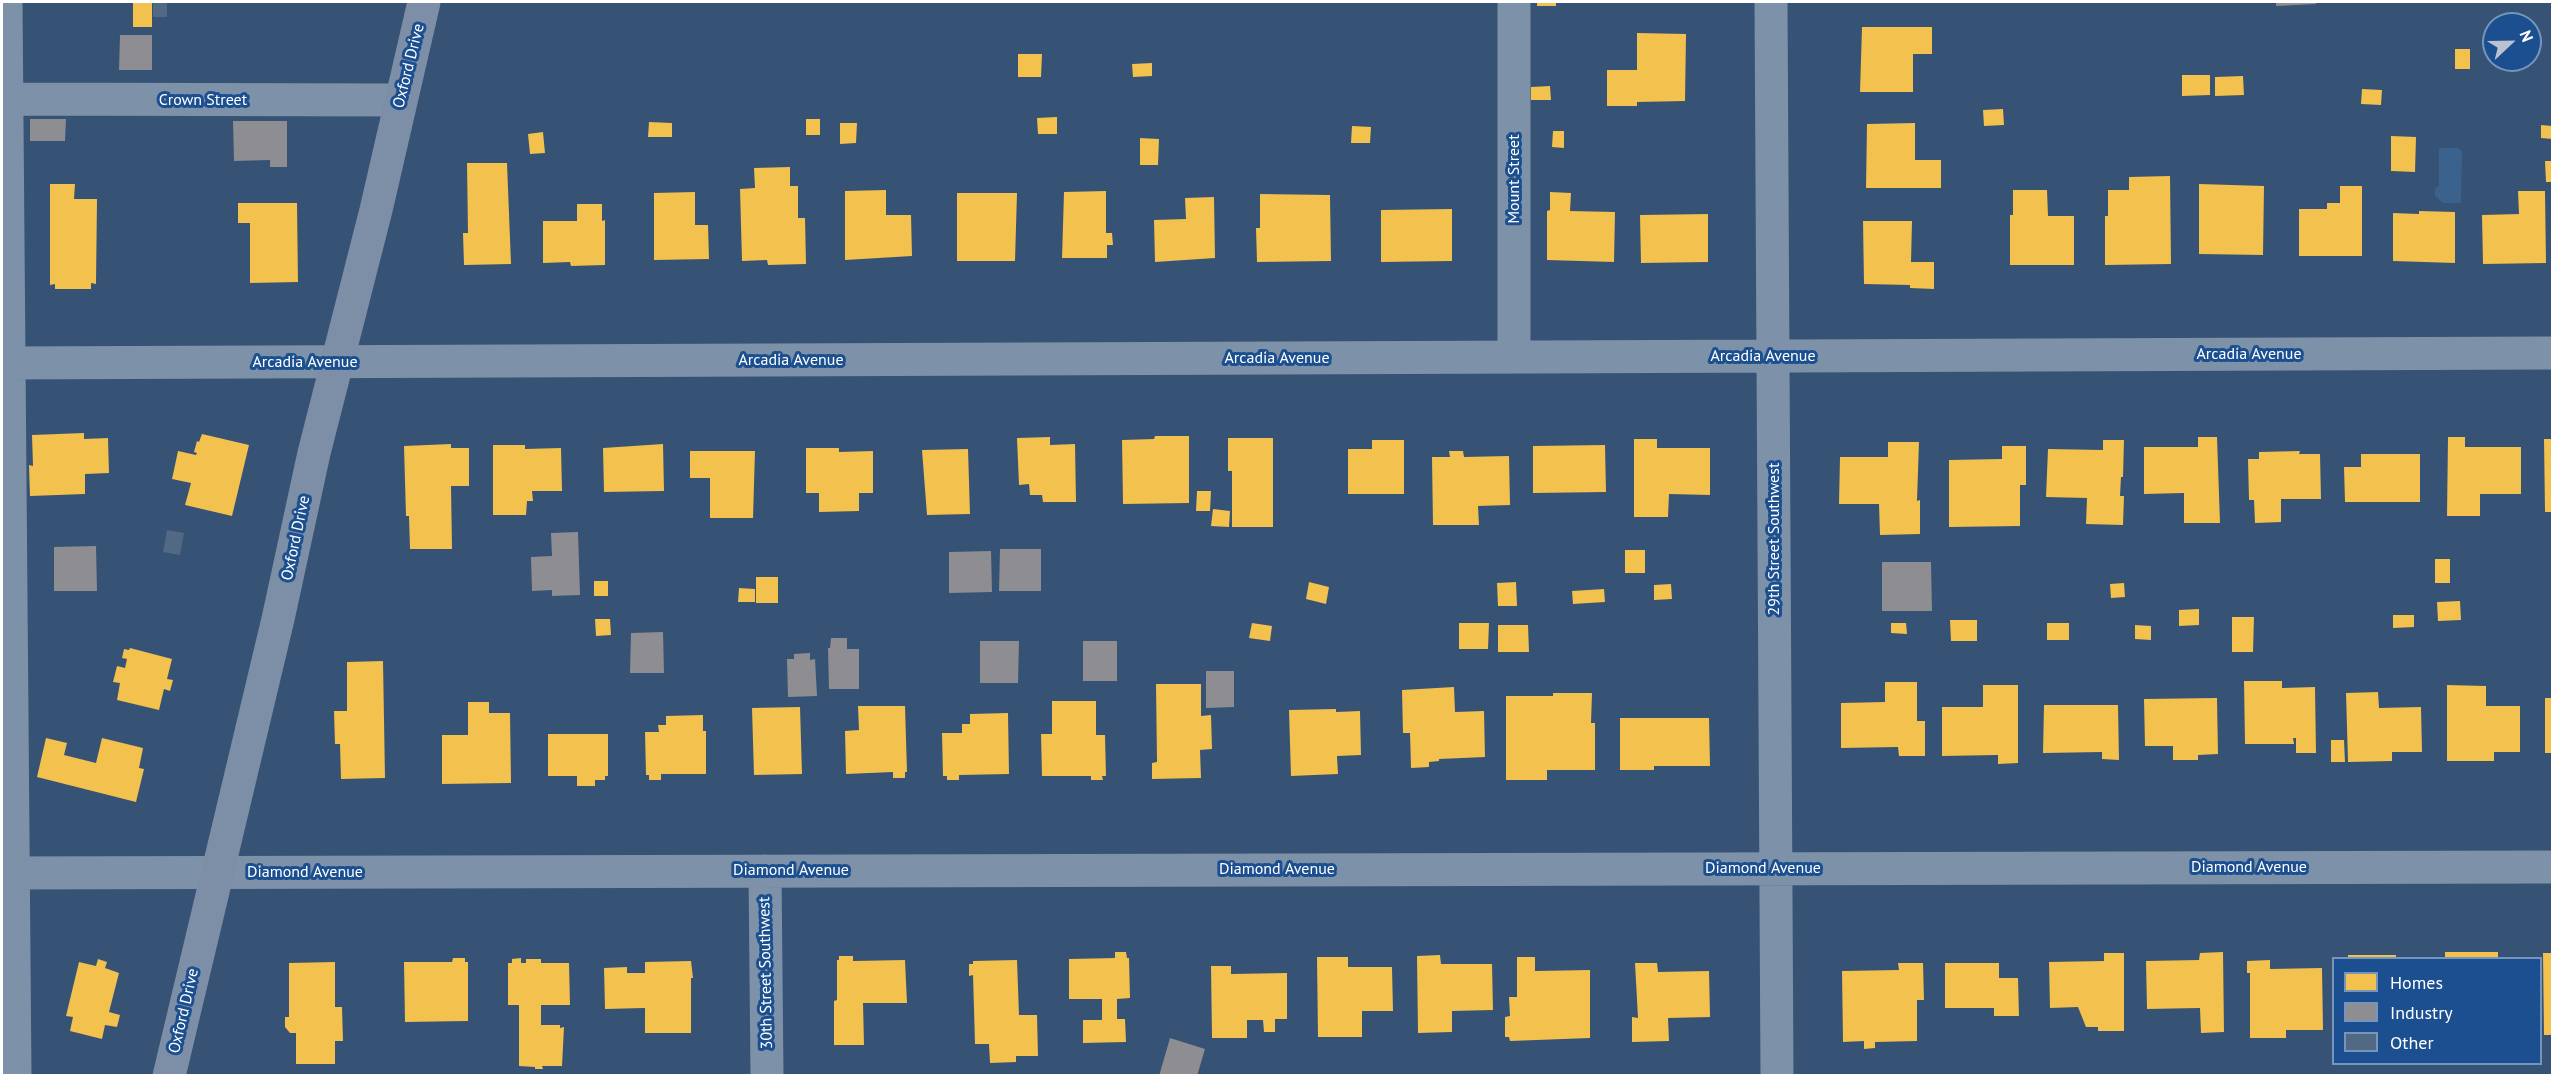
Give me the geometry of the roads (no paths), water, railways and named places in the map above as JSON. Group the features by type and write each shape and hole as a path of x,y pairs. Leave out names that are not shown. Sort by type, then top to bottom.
{"main road":[{"name":"Oxford Drive","path":"169,1076 278,620 315,453 424,2"}],"street":[{"path":"6,2 5,363 8,873 15,1076"},
{"name":"Mount Street","path":"1514,2 1514,357"},
{"name":"29th Street Southwest","path":"1771,2 1777,1076"},
{"name":"Crown Street","path":"6,99 400,100"},
{"name":"Arcadia Avenue","path":"5,363 2553,353"},
{"name":"Diamond Avenue","path":"8,873 2553,867"},
{"name":"30th Street Southwest","path":"765,870 766,1076"}],"water":[{"path":"2439,148 2458,148 2462,151 2461,203 2443,203 2435,196 2435,189 2439,185"}]}
